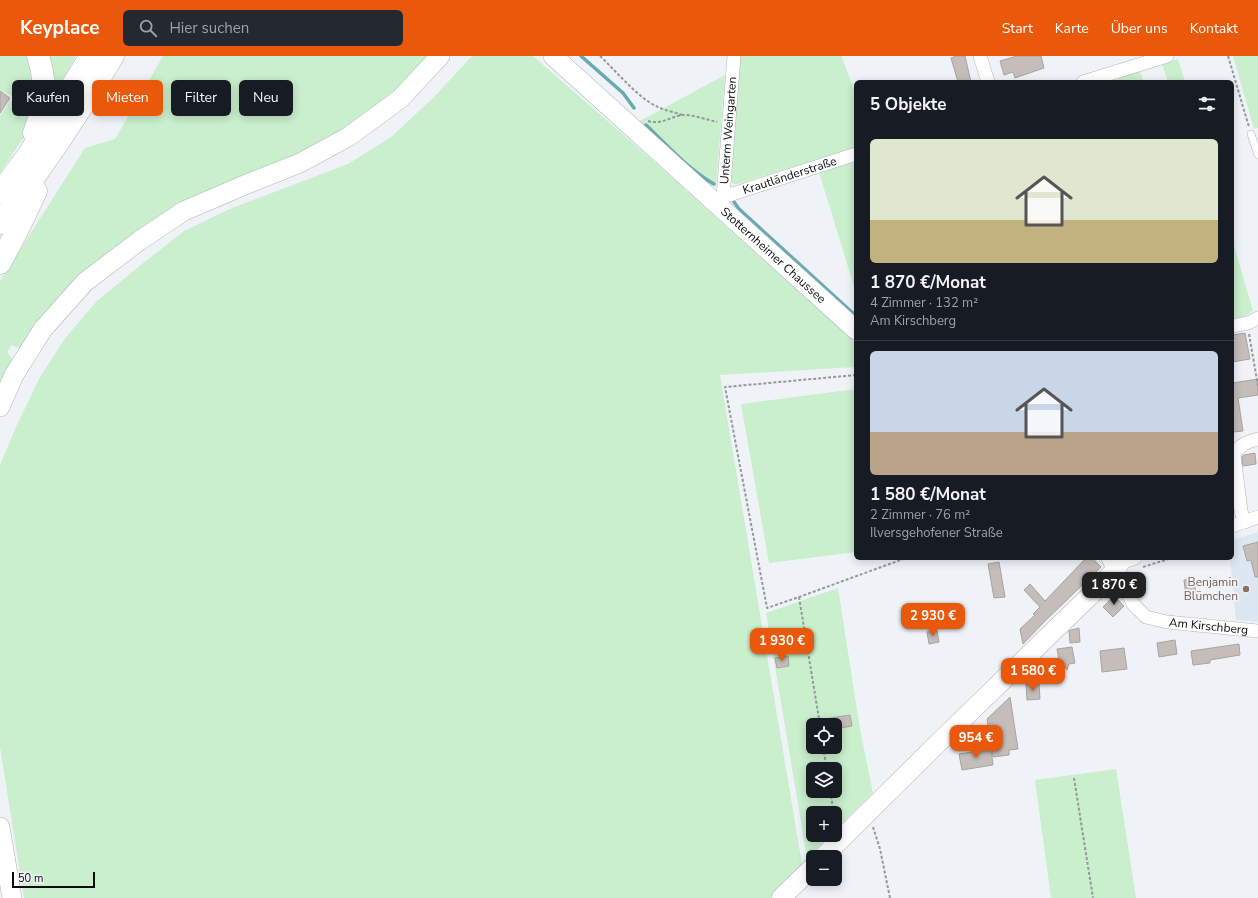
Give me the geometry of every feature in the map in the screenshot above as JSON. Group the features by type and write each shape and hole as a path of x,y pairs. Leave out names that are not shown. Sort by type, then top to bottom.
{"highway":[{"path":"29,154 42,106 44,88 43,71 38,56"},
{"path":"0,192 29,154 91,56"},
{"path":"0,223 31,183 57,145 113,56"},
{"path":"0,263 17,231 57,145"}],"street":[{"path":"0,407 14,375 43,329 85,282 139,241 184,211 300,163 348,137 400,99 440,56"},
{"name":"Stotternheimer Chaussee","path":"553,56 691,181 719,200 854,328"},
{"name":"Unterm Weingarten","path":"719,200 734,56"},
{"path":"980,56 987,80"},
{"path":"1090,80 1167,56"},
{"name":"Krautländerstraße","path":"719,200 854,155"},
{"path":"1234,325 1253,320"},
{"path":"1238,524 1241,511 1234,456 1236,451 1248,441 1258,439"},
{"path":"1238,524 1258,517"},
{"path":"830,850 1116,568 1129,560"},
{"name":"Am Kirschberg","path":"1116,568 1133,604 1146,617 1167,622 1258,631"},
{"path":"0,827 12,898"},
{"path":"781,898 806,874"}],"lane":[{"path":"1251,134 1258,155"}],"path":[{"path":"600,56 638,93 658,107 683,115 728,124"},
{"path":"1228,56 1251,134"},
{"path":"647,121 654,123 660,122 683,115"},
{"path":"1253,320 1258,386"},
{"path":"854,375 725,387 767,608 901,560"},
{"path":"1116,568 1133,571 1166,560"},
{"path":"799,597 819,718"},
{"path":"1074,778 1093,898"},
{"path":"864,817 873,827 880,848 890,898"}],"shaded area":[{"name":"Benjamin Blümchen","path":"1258,532 1258,622 1236,620 1230,560 1234,560 1234,539"}],"green space":[{"path":"0,56 32,56 36,73 35,80 12,80 12,96 0,90"},
{"path":"46,56 76,56 62,80 50,80"},
{"path":"163,56 435,56 379,108 339,135 183,206 24,345 18,348 12,345 7,352 12,358 12,366 0,393 0,281 85,148 115,139 128,116 163,116 163,80 149,80"},
{"path":"472,56 533,56 651,159 854,341 854,367 720,375 803,870 772,898 24,898 0,747 0,465 40,377 66,337 97,301 184,231 232,208 348,164 391,137 434,97"},
{"path":"740,56 843,56 842,58 854,89 854,148 738,184 733,184 729,179"},
{"path":"1233,56 1258,56 1258,128 1254,129"},
{"path":"1178,59 1184,80 1167,80 1162,64"},
{"path":"1140,71 1143,80 1118,80 1117,78"},
{"path":"725,75 716,186 705,185 636,123"},
{"path":"10,101 12,102 12,116 30,116 28,131 0,173 0,115"},
{"path":"854,161 854,286 819,172"},
{"path":"1234,245 1253,311 1241,318 1234,319"},
{"path":"854,389 854,552 769,563 741,404"},
{"path":"838,588 860,729 873,793 842,823 842,806 806,806 806,842 823,842 815,850 806,850 806,852 766,613"},
{"path":"1116,769 1136,898 1051,898 1035,780"}],"building":[{"path":"956,56 965,56 971,80 957,80 951,58"},
{"path":"1017,56 1041,56 1044,68 1015,78 1013,72 1004,75 1000,61"},
{"path":"0,91 10,98 0,113"},
{"path":"1245,333 1250,359 1234,362 1234,335"},
{"path":"1258,379 1258,395 1238,398 1243,431 1234,432 1234,383"},
{"path":"1255,453 1256,464 1243,466 1242,457 1244,455"},
{"path":"1258,542 1258,577 1255,577 1251,560 1247,561 1243,546"},
{"path":"1084,560 1094,560 1101,567 1023,644 1020,629 1035,615 1033,614 1040,607 1024,590 1030,584 1045,601"},
{"path":"999,562 1005,597 994,598 988,564"},
{"path":"1194,579 1196,595 1186,596 1184,580"},
{"path":"1114,596 1124,606 1113,617 1103,607"},
{"path":"1079,628 1080,642 1070,643 1069,631"},
{"path":"937,631 939,642 929,644 927,632"},
{"path":"789,632 791,640 780,642 779,634"},
{"path":"1175,640 1177,654 1159,657 1157,643"},
{"path":"1239,644 1240,655 1210,660 1210,663 1193,665 1191,651"},
{"path":"1072,647 1075,663 1069,664 1067,670 1064,665 1060,665 1057,649"},
{"path":"1124,648 1127,669 1102,672 1100,651"},
{"path":"788,656 789,666 777,668 775,658"},
{"path":"1039,683 1040,699 1027,700 1026,684"},
{"path":"1010,697 1018,749 1009,750 1009,755 993,757 987,719"},
{"path":"850,715 852,726 842,728 842,718 831,718"},
{"path":"991,749 993,765 962,770 959,754"}],"waterway":[{"path":"581,56 623,93 634,108"},
{"path":"646,125 687,164 714,184"},
{"path":"734,202 739,209 854,314"}],"place":[{"name":"Benjamin Blümchen","path":"1246,589"}]}
